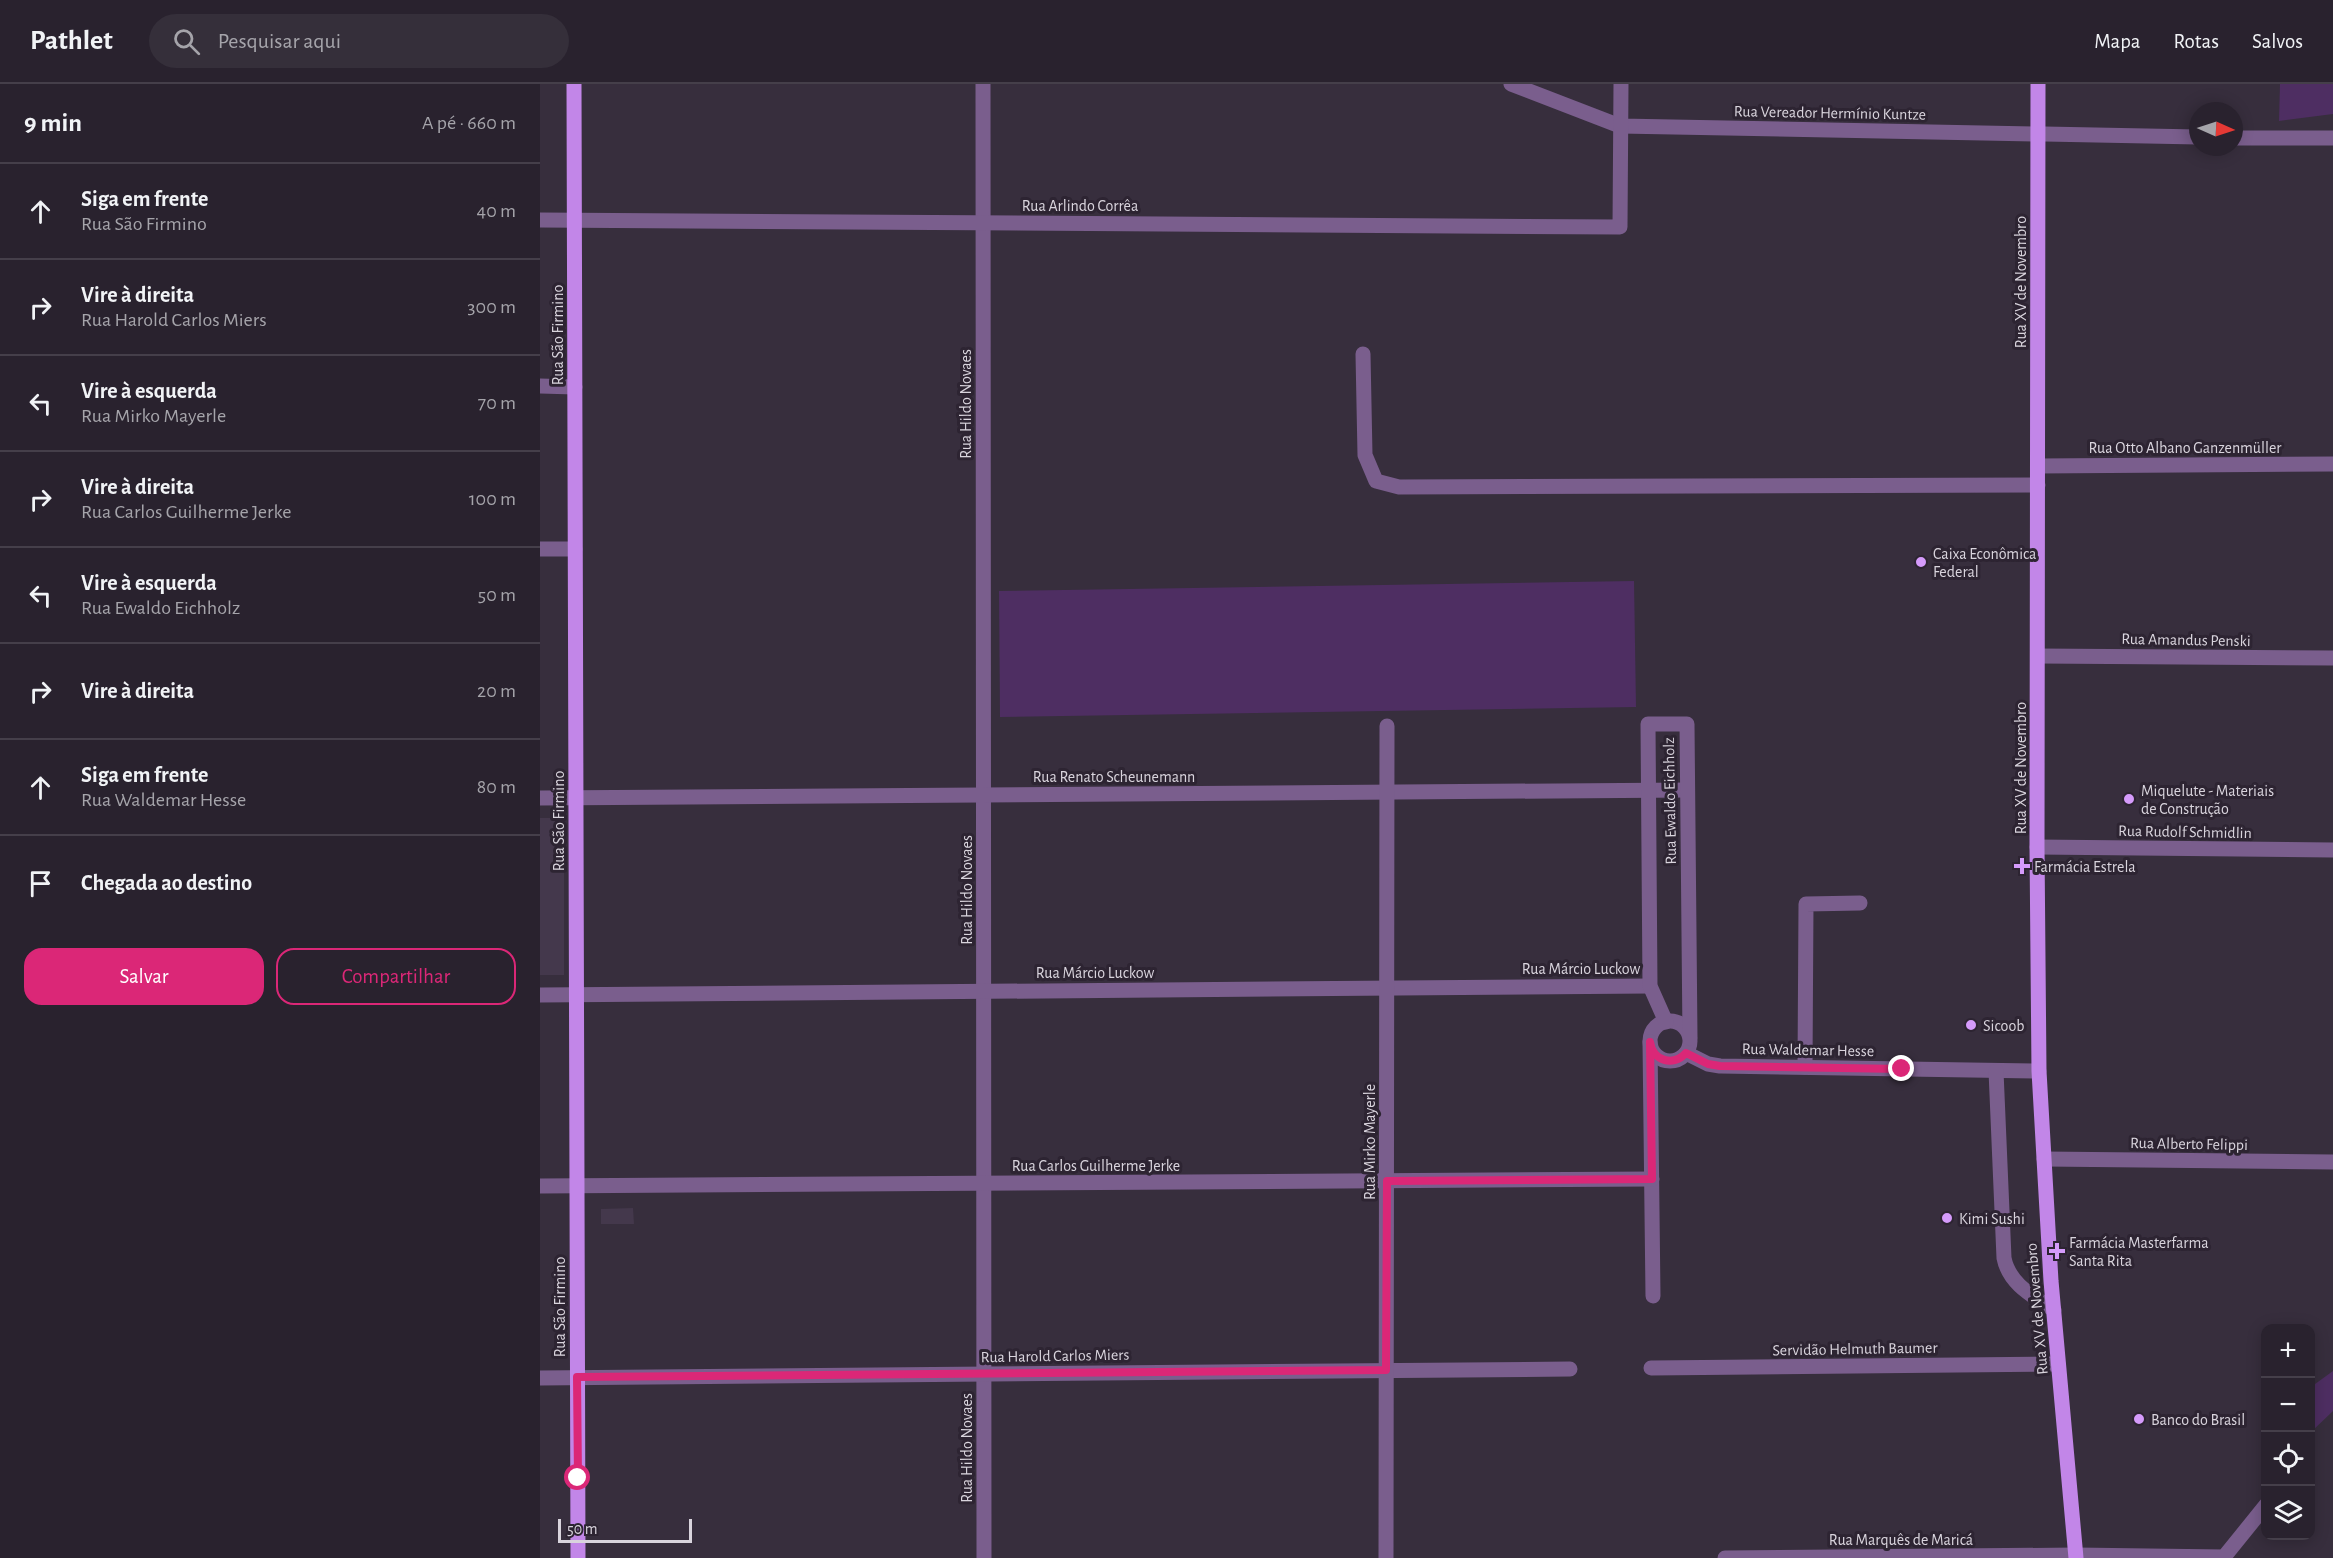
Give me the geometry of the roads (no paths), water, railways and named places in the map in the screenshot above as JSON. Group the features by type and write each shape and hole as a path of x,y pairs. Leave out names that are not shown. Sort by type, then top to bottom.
{"main road":[{"name":"Rua São Firmino","path":"574,84 578,1558"},
{"name":"Rua XV de Novembro","path":"2038,84 2039,1071 2058,1364 2076,1557"}],"street":[{"name":"Rua Hildo Novaes","path":"983,84 984,1558"},
{"name":"Rua Vereador Hermínio Kuntze","path":"1511,84 1620,126 2189,137"},
{"path":"1620,126 1621,84"},
{"name":"Rua Arlindo Corrêa","path":"540,220 1620,227 1620,126"},
{"path":"2243,138 2333,138"},
{"path":"1363,354 1365,455 1376,481 1400,487 2038,485"},
{"path":"540,387 575,387"},
{"name":"Rua Otto Albano Ganzenmüller","path":"2038,466 2333,464"},
{"path":"540,549 575,549"},
{"name":"Rua Amandus Penski","path":"2038,656 2333,658"},
{"name":"Rua Ewaldo Eichholz","path":"1666,1022 1650,986 1648,724 1687,724 1690,1038"},
{"name":"Rua Mirko Mayerle","path":"1386,1558 1387,726"},
{"name":"Rua Renato Scheunemann","path":"540,798 1687,790"},
{"name":"Rua Rudolf Schmidlin","path":"2037,847 2333,850"},
{"path":"1805,1067 1806,904 1860,903"},
{"name":"Rua Márcio Luckow","path":"540,995 1650,986"},
{"path":"1650,1042 1654,1053 1664,1060 1676,1060 1686,1053 1690,1038 1688,1032 1679,1023 1666,1022 1655,1029 1650,1042 1653,1296"},
{"name":"Rua Waldemar Hesse","path":"1686,1053 1708,1064 1720,1066 2039,1071"},
{"path":"1996,1071 2006,1271 2014,1281 2054,1310"},
{"name":"Rua Alberto Felippi","path":"2043,1159 2333,1162"},
{"name":"Rua Carlos Guilherme Jerke","path":"540,1186 1652,1179"},
{"name":"Servidão Helmuth Baumer","path":"1651,1368 2058,1364"},
{"name":"Rua Harold Carlos Miers","path":"540,1378 1570,1368"},
{"name":"Rua Marquês de Maricá","path":"1725,1558 2224,1557 2261,1510"}],"place":[{"name":"Caixa Econômica Federal","path":"1921,562"},
{"name":"Miquelute - Materiais de Construção","path":"2129,799"},
{"name":"Farmácia Estrela","path":"2022,866"},
{"name":"Sicoob","path":"1971,1025"},
{"name":"Kimi Sushi","path":"1947,1218"},
{"name":"Farmácia Masterfarma Santa Rita","path":"2057,1251"},
{"name":"Banco do Brasil","path":"2139,1419"}]}
